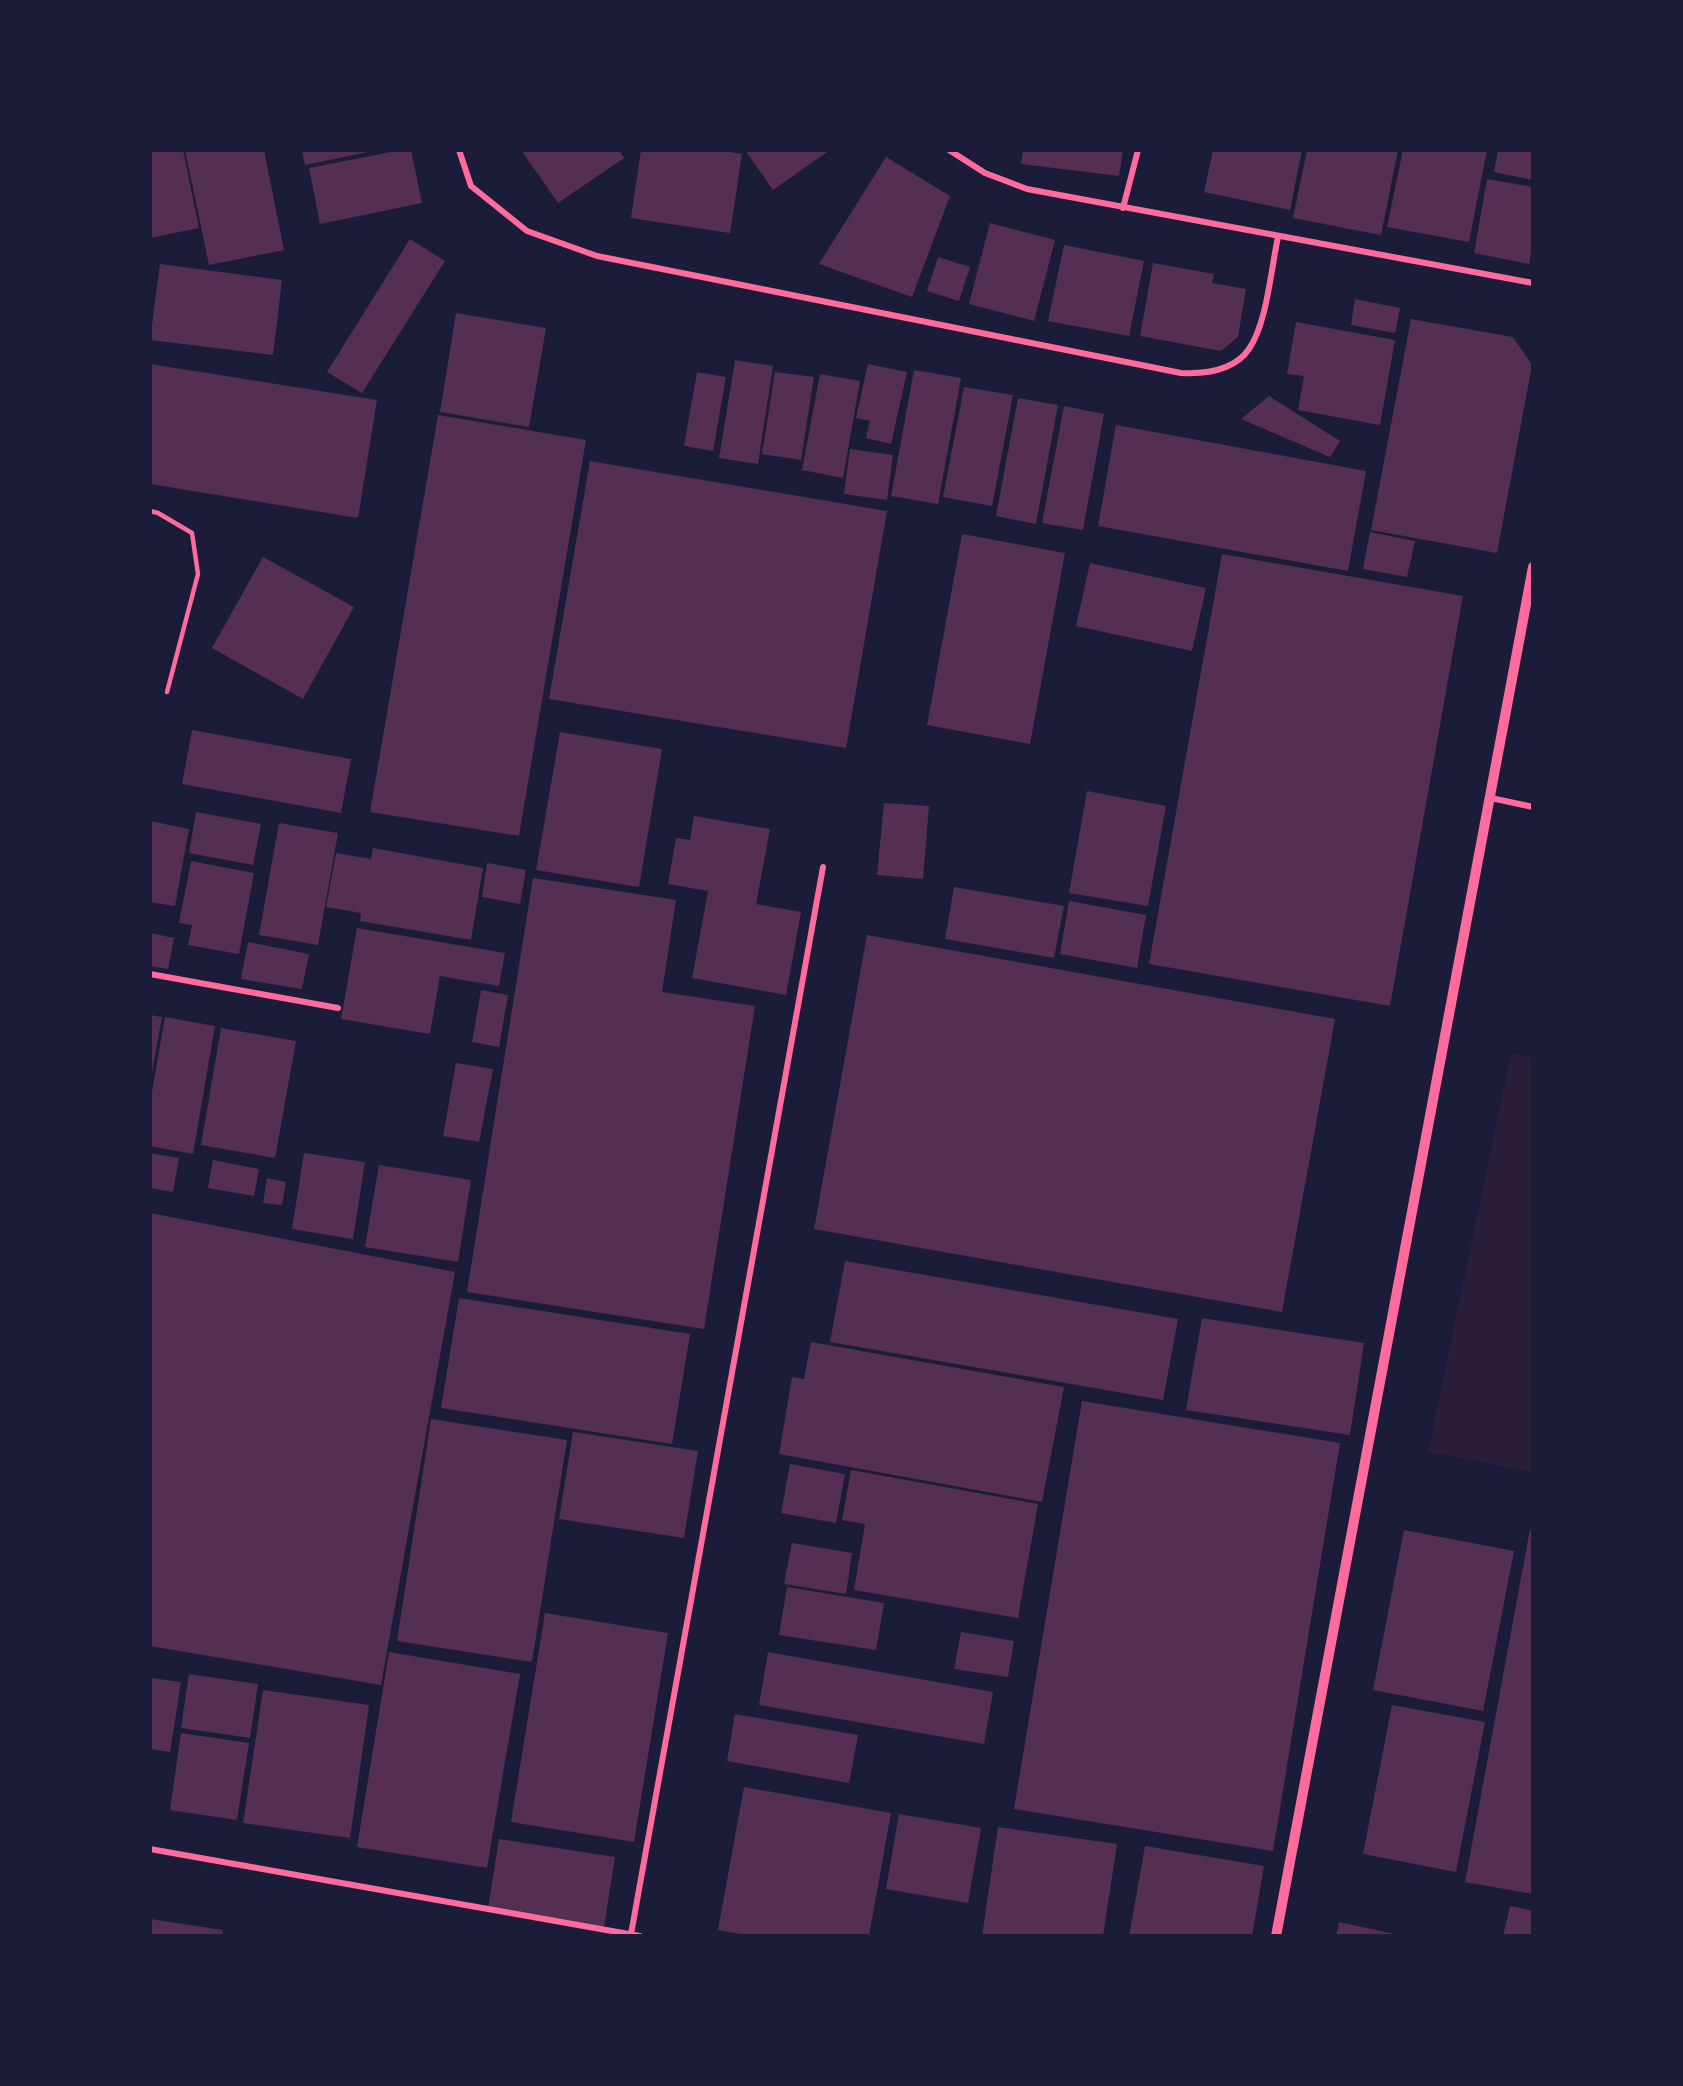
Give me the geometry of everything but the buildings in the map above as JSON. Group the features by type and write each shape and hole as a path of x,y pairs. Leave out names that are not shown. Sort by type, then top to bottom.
{"street":[{"path":"459,150 471,186 526,231 597,256 1181,373 1206,374 1226,366 1248,351 1260,323 1278,237"},
{"path":"949,150 985,173 1027,189 1533,283"},
{"path":"1123,208 1138,150"},
{"path":"1276,1936 1533,567"},
{"path":"1491,798 1533,807"},
{"path":"631,1934 823,867"},
{"path":"150,974 338,1008"},
{"path":"150,1849 640,1936"}],"lane":[{"path":"150,511 158,513 192,533 198,574 167,692"}],"shaded area":[{"path":"1511,1053 1533,1057 1533,1472 1428,1452"}]}
